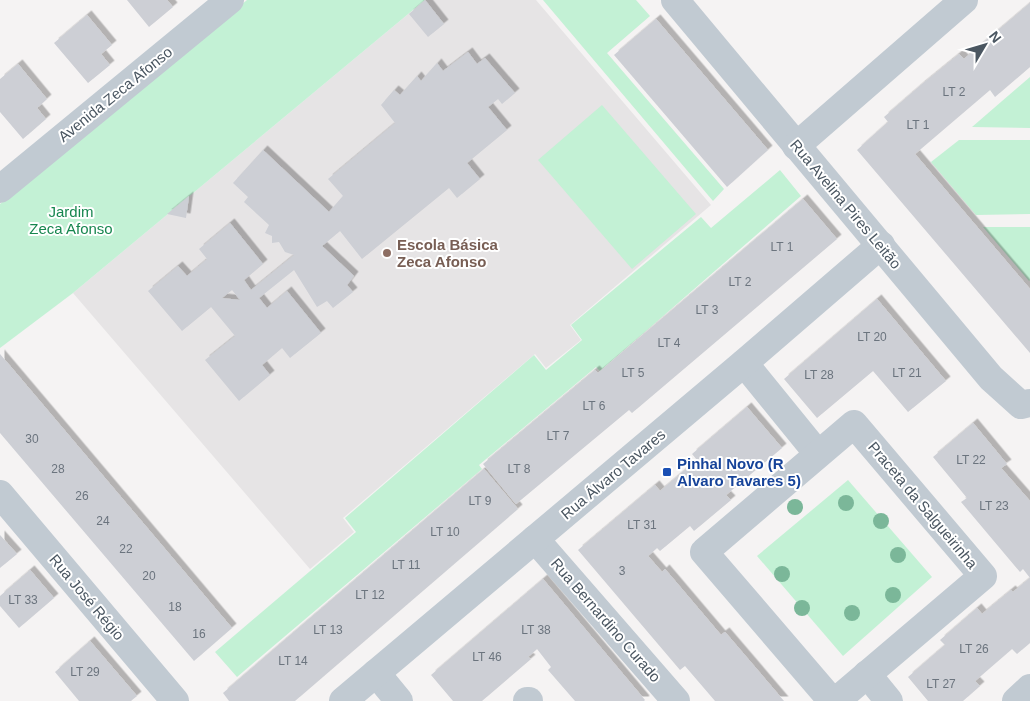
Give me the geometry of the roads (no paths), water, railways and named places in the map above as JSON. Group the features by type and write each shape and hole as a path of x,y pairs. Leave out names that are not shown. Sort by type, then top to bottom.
{"street":[{"name":"Avenida Zeca Afonso","path":"0,189 230,0"},
{"name":"Rua Avelina Pires Leitão","path":"675,0 991,378 1026,404"},
{"path":"796,146 964,0"},
{"name":"Rua Álvaro Tavares","path":"343,701 881,245"},
{"path":"744,363 818,454"},
{"name":"Praceta da Salgueirinha","path":"832,701 704,552 854,424 983,576 836,701"},
{"name":"Rua José Régio","path":"0,494 175,701"},
{"name":"Rua Bernardino Curado","path":"536,538 676,701"},
{"path":"376,674 399,701"},
{"path":"867,674 889,701"},
{"path":"1016,701 1030,688"}],"place":[{"name":"Escola Básica Zeca Afonso","path":"387,253"},
{"name":"Pinhal Novo (R Alvaro Tavares 5)","path":"667,472"}],"park label":[{"name":"Jardim Zeca Afonso","path":"71,220"}]}
